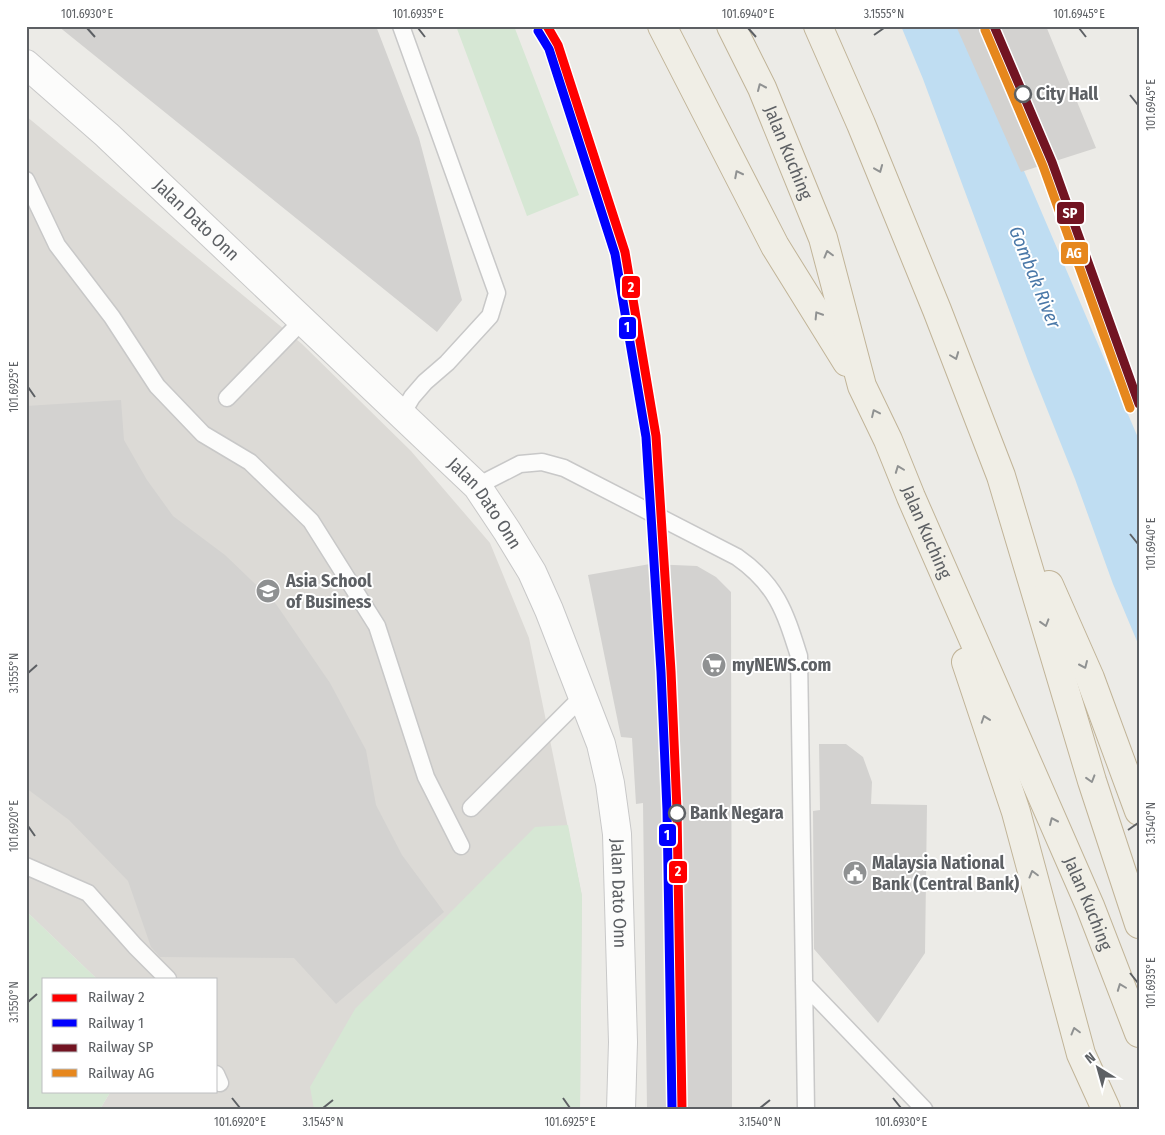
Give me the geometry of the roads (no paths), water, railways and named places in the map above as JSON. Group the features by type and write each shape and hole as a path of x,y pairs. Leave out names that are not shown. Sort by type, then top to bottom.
{"highway":[{"path":"662,26 775,246 862,386"},
{"name":"Jalan Kuching","path":"731,26 762,88 824,238 862,386 888,440 910,497 1090,906 1139,1033"},
{"path":"818,26 861,124 937,310 1001,476 1090,678 1139,811"},
{"path":"832,26 861,124"},
{"path":"1001,476 1092,781 1139,924"},
{"path":"910,497 1016,812 1081,1054 1106,1109"}],"street":[{"name":"Jalan Dato Onn","path":"26,64 107,135 477,486 532,572 590,713 610,783 617,834 623,1042 621,1109"}],"lane":[{"path":"401,26 497,292 490,316 447,363 425,382 412,397 402,414"},
{"path":"26,180 57,245 112,317 157,386 203,434 250,462 311,521 377,626 426,777 461,846"},
{"path":"227,398 303,320"},
{"path":"477,486 520,464 542,462 564,468 744,562 768,583 787,618 799,656 806,1109"},
{"path":"471,808 582,697"},
{"path":"26,866 88,893 135,946 167,978"},
{"path":"804,984 924,1109"}],"water":[{"name":"Gombak River","path":"901,26 962,26 1139,440 1139,646 1113,584 1075,479 1031,369 923,79"}],"rail line":[{"name":"2","path":"547,26 558,45 625,252 656,436 671,671 677,810 682,1109"},
{"name":"SP","path":"994,26 1052,162 1139,404"},
{"name":"AG","path":"985,30 1043,166 1130,408"},
{"name":"1","path":"538,31 549,49 615,254 646,437 661,672 667,810 672,1109"}],"place":[{"name":"City Hall","path":"1023,94"},
{"name":"Asia School of Business","path":"268,591"},
{"name":"myNEWS.com","path":"714,665"},
{"name":"Bank Negara","path":"677,813"},
{"name":"Malaysia National Bank (Central Bank)","path":"855,873"}]}
